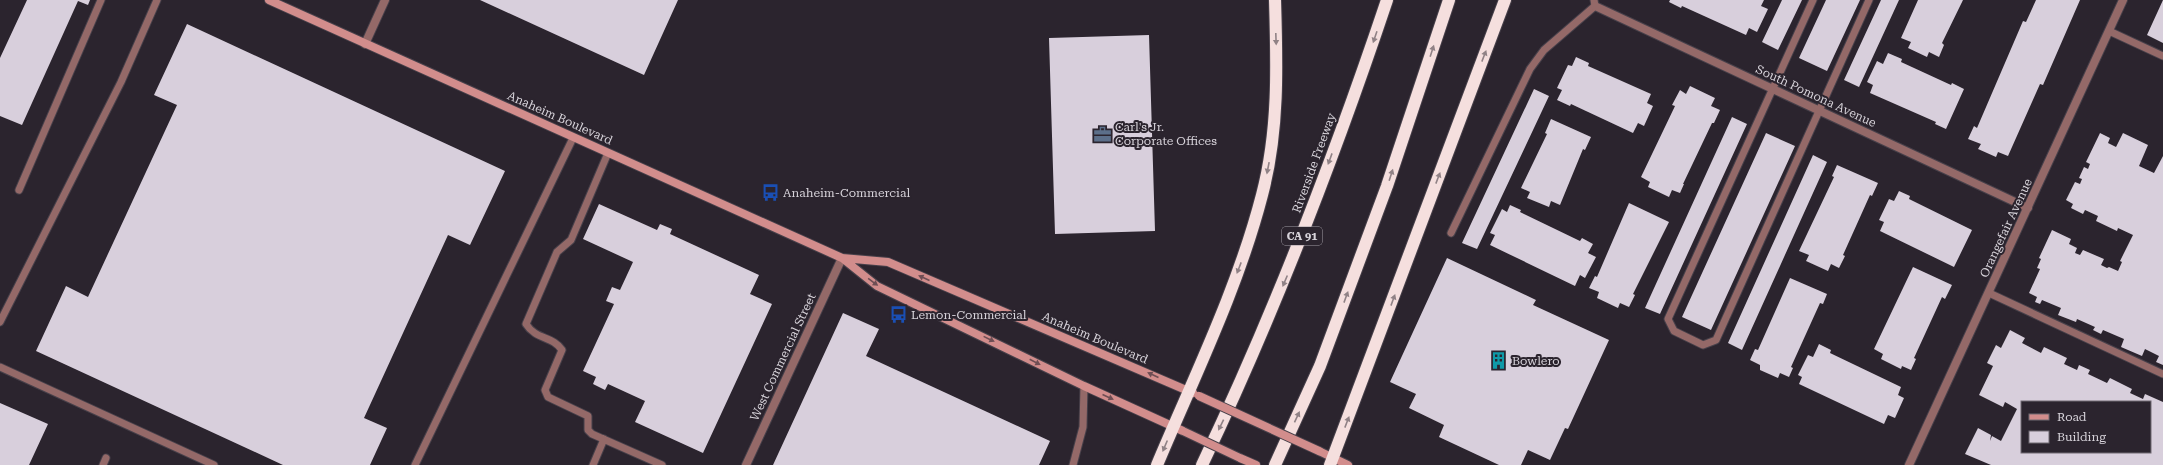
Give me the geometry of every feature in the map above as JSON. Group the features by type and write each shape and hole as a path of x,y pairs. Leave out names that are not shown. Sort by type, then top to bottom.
{"highway":[{"path":"1157,465 1178,429 1194,393 1240,264 1262,194 1270,157 1275,114 1278,69 1275,0"},
{"name":"Riverside Freeway","path":"1202,465 1236,394 1294,260 1388,0"},
{"path":"1274,465 1323,359 1387,186 1449,0"},
{"path":"1331,462 1505,0"}],"street":[{"name":"Anaheim Boulevard","path":"269,0 842,258 877,286 1084,386 1256,465"},
{"path":"365,44 385,0"},
{"name":"Orangefair Avenue","path":"1909,465 2124,0"},
{"name":"South Pomona Avenue","path":"1594,3 1772,89 2028,208"},
{"name":"Anaheim Boulevard","path":"842,258 888,262 1194,393 1319,451 1331,462 1348,465"},
{"name":"West Commercial Street","path":"746,465 842,258"}],"lane":[{"path":"19,190 101,0"},
{"path":"0,322 121,82 156,0"},
{"path":"1812,0 1668,319 1674,331 1703,345 1716,340 1869,0"},
{"path":"1451,234 1530,69 1544,50 1594,3"},
{"path":"2109,31 2163,56"},
{"path":"415,465 573,138"},
{"path":"608,153 571,240 557,252 526,324 531,332 559,344 562,350 545,390 548,397 588,416 588,430 604,439 662,465"},
{"path":"1989,292 2163,374"},
{"path":"0,367 214,465"},
{"path":"1073,465 1082,428 1084,386"},
{"path":"593,465 604,439"}],"building":[{"path":"27,0 90,0 88,5 78,1 22,125 0,116 0,58"},
{"path":"480,0 678,0 644,75"},
{"path":"1670,0 1764,0 1761,6 1768,9 1757,32 1749,28 1746,35 1682,6 1681,8 1669,2"},
{"path":"1782,0 1802,0 1778,50 1762,42"},
{"path":"1826,0 1860,0 1827,71 1799,58"},
{"path":"1881,0 1899,0 1859,87 1844,80"},
{"path":"1918,0 1963,0 1942,43 1944,45 1939,57 1929,52 1927,57 1908,48 1911,42 1901,38"},
{"path":"2036,0 2080,0 2043,85 2040,84 2008,156 1998,152 1996,157 1978,149 1981,144 1968,139 1974,126 1977,128 2023,21 2026,22"},
{"path":"2163,0 2163,43 2147,35"},
{"path":"187,24 505,171 470,245 448,235 364,418 387,428 370,465 283,465 36,351 66,286 88,297 177,105 154,95"},
{"name":"Carl's Jr. Corporate Offices","path":"1149,35 1155,231 1055,234 1049,38"},
{"path":"1888,53 1902,59 1901,62 1951,85 1952,83 1964,89 1946,129 1935,124 1936,122 1870,93 1873,85 1867,82 1877,61 1883,64"},
{"path":"1576,57 1589,63 1588,66 1651,94 1647,103 1653,106 1644,126 1638,123 1633,133 1571,104 1570,106 1557,100 1562,90 1557,88 1568,65 1572,66"},
{"path":"1690,86 1715,98 1711,106 1720,110 1714,123 1712,123 1680,193 1672,190 1669,197 1648,187 1650,182 1641,177 1675,106 1672,105 1680,90 1686,94"},
{"path":"1534,89 1549,96 1477,249 1462,243"},
{"path":"1732,117 1747,124 1660,314 1645,308"},
{"path":"1551,119 1591,137 1585,150 1583,149 1560,205 1551,201 1549,207 1527,198 1530,192 1521,188 1547,134 1545,133"},
{"path":"1766,133 1795,146 1711,330 1682,317"},
{"path":"2100,133 2110,138 2108,143 2116,147 2123,133 2148,145 2139,166 2154,173 2163,156 2163,365 2156,362 2159,356 2145,349 2142,356 2121,347 2124,339 2103,330 2101,334 2093,330 2095,327 2077,319 2076,322 2058,315 2061,308 2042,300 2040,304 2035,302 2037,297 2029,293 2040,269 2037,268 2041,259 2039,258 2052,230 2071,239 2069,244 2077,248 2075,253 2080,255 2083,250 2104,259 2101,265 2107,268 2109,267 2118,271 2122,262 2120,261 2133,235 2118,228 2117,231 2096,221 2098,216 2085,210 2083,214 2071,208 2073,204 2066,200 2075,182 2080,184 2082,179 2079,178 2084,167 2088,169 2090,164 2086,162"},
{"path":"1813,155 1827,162 1742,350 1728,343"},
{"path":"1837,165 1878,183 1872,196 1870,195 1843,255 1845,256 1839,268 1831,264 1828,271 1806,261 1809,255 1799,251 1834,177 1832,176"},
{"path":"1899,191 1910,196 1909,199 1972,230 1954,267 1880,231 1884,222 1879,220 1889,199 1894,201"},
{"path":"1629,203 1669,222 1633,294 1635,295 1629,307 1620,303 1618,308 1597,298 1599,292 1589,288 1595,276 1597,277"},
{"path":"599,204 657,230 660,224 672,229 670,234 759,275 750,294 772,304 703,453 635,422 645,401 608,384 605,390 593,384 596,377 583,371 614,304 606,301 612,287 620,290 633,262 583,239"},
{"path":"1510,205 1521,210 1520,212 1580,241 1582,238 1593,244 1588,253 1596,257 1585,278 1580,275 1575,286 1490,245 1495,235 1490,233 1502,209 1507,212"},
{"name":"Bowlero","path":"1447,258 1536,300 1533,305 1609,340 1568,429 1565,428 1550,460 1528,450 1521,465 1499,465 1439,437 1444,425 1409,408 1416,394 1390,382"},
{"path":"1913,267 1952,285 1945,299 1942,297 1914,358 1916,359 1911,370 1902,366 1901,369 1881,359 1883,354 1874,349"},
{"path":"1790,278 1827,294 1823,304 1820,303 1791,367 1793,368 1789,377 1780,373 1778,378 1760,370 1760,365 1750,360 1755,349 1758,350"},
{"path":"843,313 879,329 866,356 1050,441 1039,465 773,465"},
{"path":"2010,330 2025,338 2022,343 2041,353 2044,347 2067,358 2064,364 2077,370 2079,365 2090,370 2088,374 2107,383 2110,378 2132,389 2130,393 2143,399 2145,394 2163,402 2163,465 1991,465 1965,454 1978,428 1991,435 1990,441 1992,436 2001,441 2017,409 2005,402 2003,407 1979,395 1993,366 1987,363 1996,345 2001,348"},
{"path":"1819,344 1831,350 1830,353 1901,387 1898,395 1904,398 1895,418 1888,415 1884,424 1799,384 1802,377 1798,375 1808,355 1813,357"},
{"path":"0,403 48,424 29,465 0,465"}],"place":[{"name":"Carl's Jr. Corporate Offices","path":"1102,134"},
{"name":"Anaheim-Commercial","path":"770,193"},
{"name":"Lemon-Commercial","path":"898,315"},
{"name":"Bowlero","path":"1499,361"}]}
